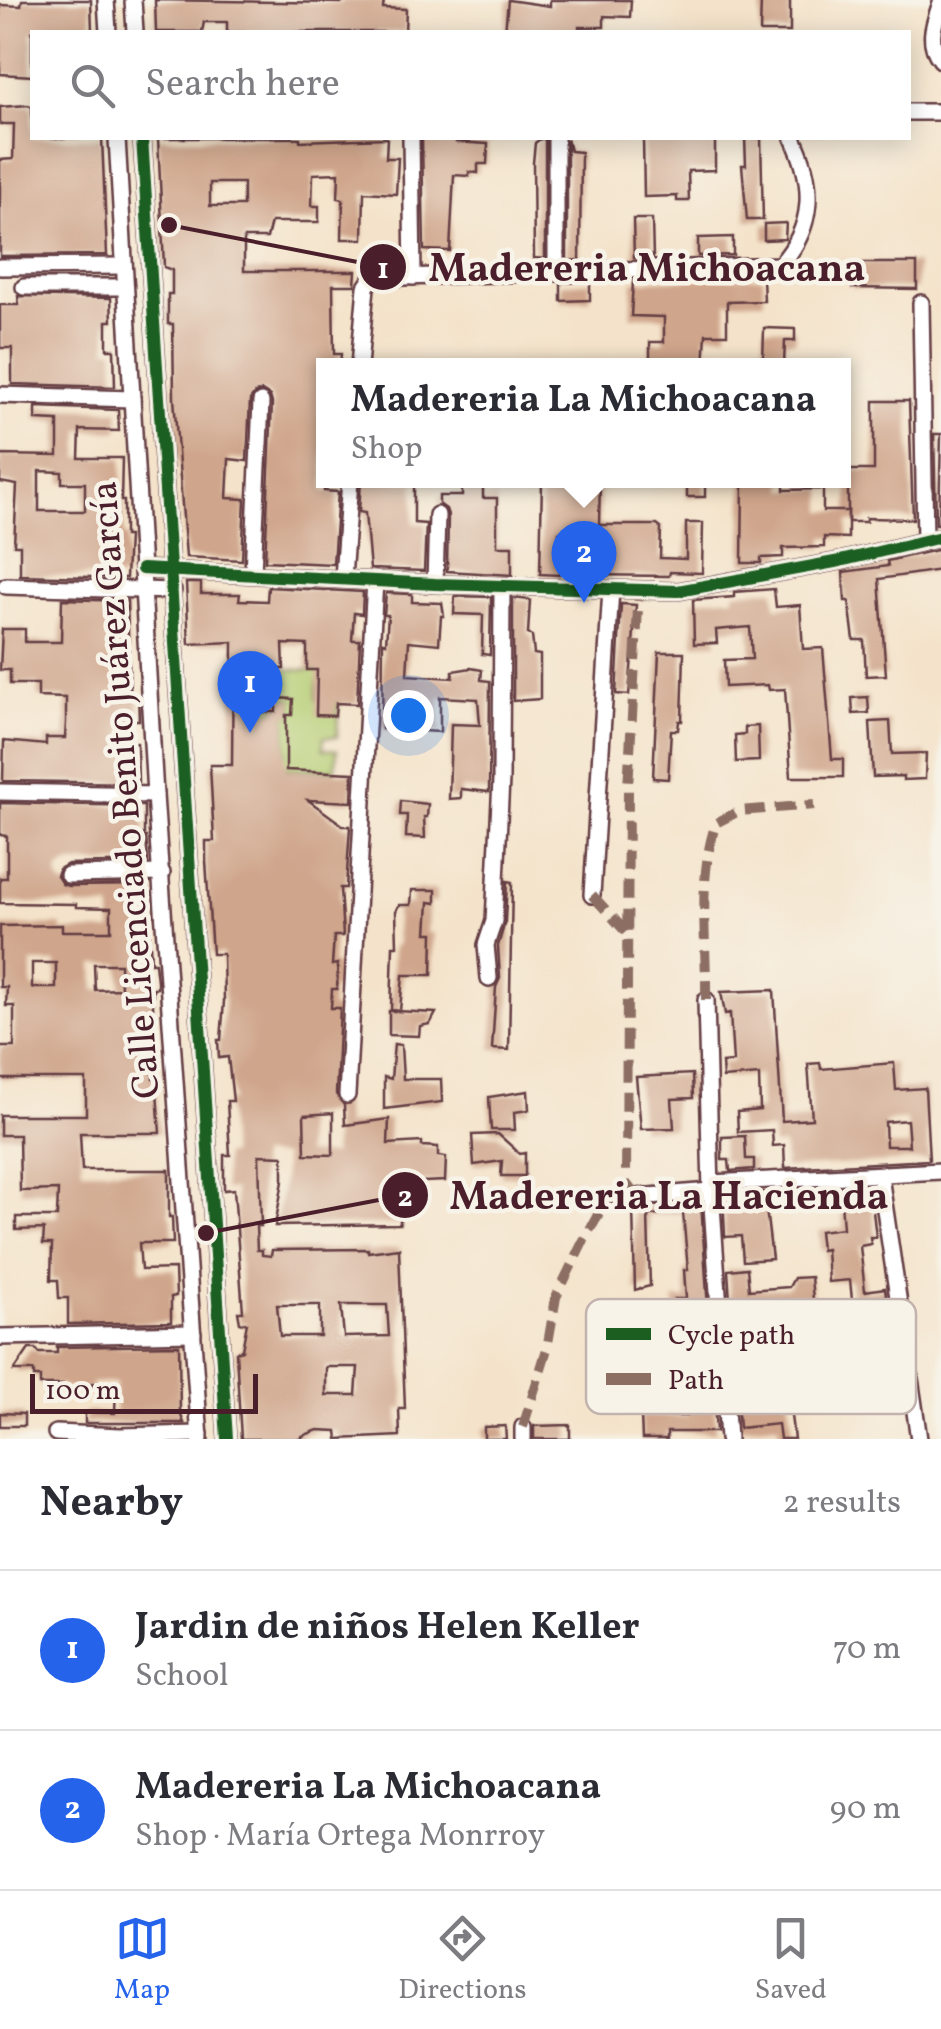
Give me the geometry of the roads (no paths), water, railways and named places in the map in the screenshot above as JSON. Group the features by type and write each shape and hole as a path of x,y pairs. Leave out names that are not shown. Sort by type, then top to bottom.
{"street":[{"path":"106,0 108,30"},
{"path":"133,0 136,30"},
{"path":"941,4 932,30 932,46 941,60"},
{"path":"911,112 941,112"},
{"name":"Calle Licenciado Benito Juárez García","path":"117,140 155,795 200,1436"},
{"name":"Calle Licenciado Benito Juárez García","path":"142,140 226,1439"},
{"path":"411,140 413,276"},
{"path":"556,140 556,273"},
{"path":"361,358 366,287 372,278 780,265 795,249 808,218 808,183 794,140"},
{"path":"0,266 124,266"},
{"path":"24,287 125,288"},
{"path":"142,569 678,591 933,539 921,303"},
{"path":"0,395 132,399"},
{"path":"253,572 261,402"},
{"path":"343,578 349,488"},
{"path":"435,584 437,515"},
{"path":"347,1095 375,580"},
{"path":"6,586 173,591"},
{"path":"489,978 486,945 494,921 500,814 502,586"},
{"path":"592,894 611,589"},
{"path":"0,792 155,795"},
{"path":"68,875 162,874"},
{"path":"706,1000 719,1299"},
{"path":"638,1197 711,1187 941,1171"},
{"path":"880,1176 898,1299"},
{"path":"184,1210 211,1208"},
{"path":"0,1337 193,1332"},
{"path":"726,1414 728,1439"},
{"path":"915,1414 919,1439"},
{"path":"56,1433 200,1436"}],"place":[{"name":"Madereria Michoacana","path":"169,225"},
{"name":"Madereria La Michoacana","path":"584,603"},
{"name":"Jardin de niños Helen Keller","path":"250,733"},
{"name":"Madereria La Hacienda","path":"206,1233"}]}
